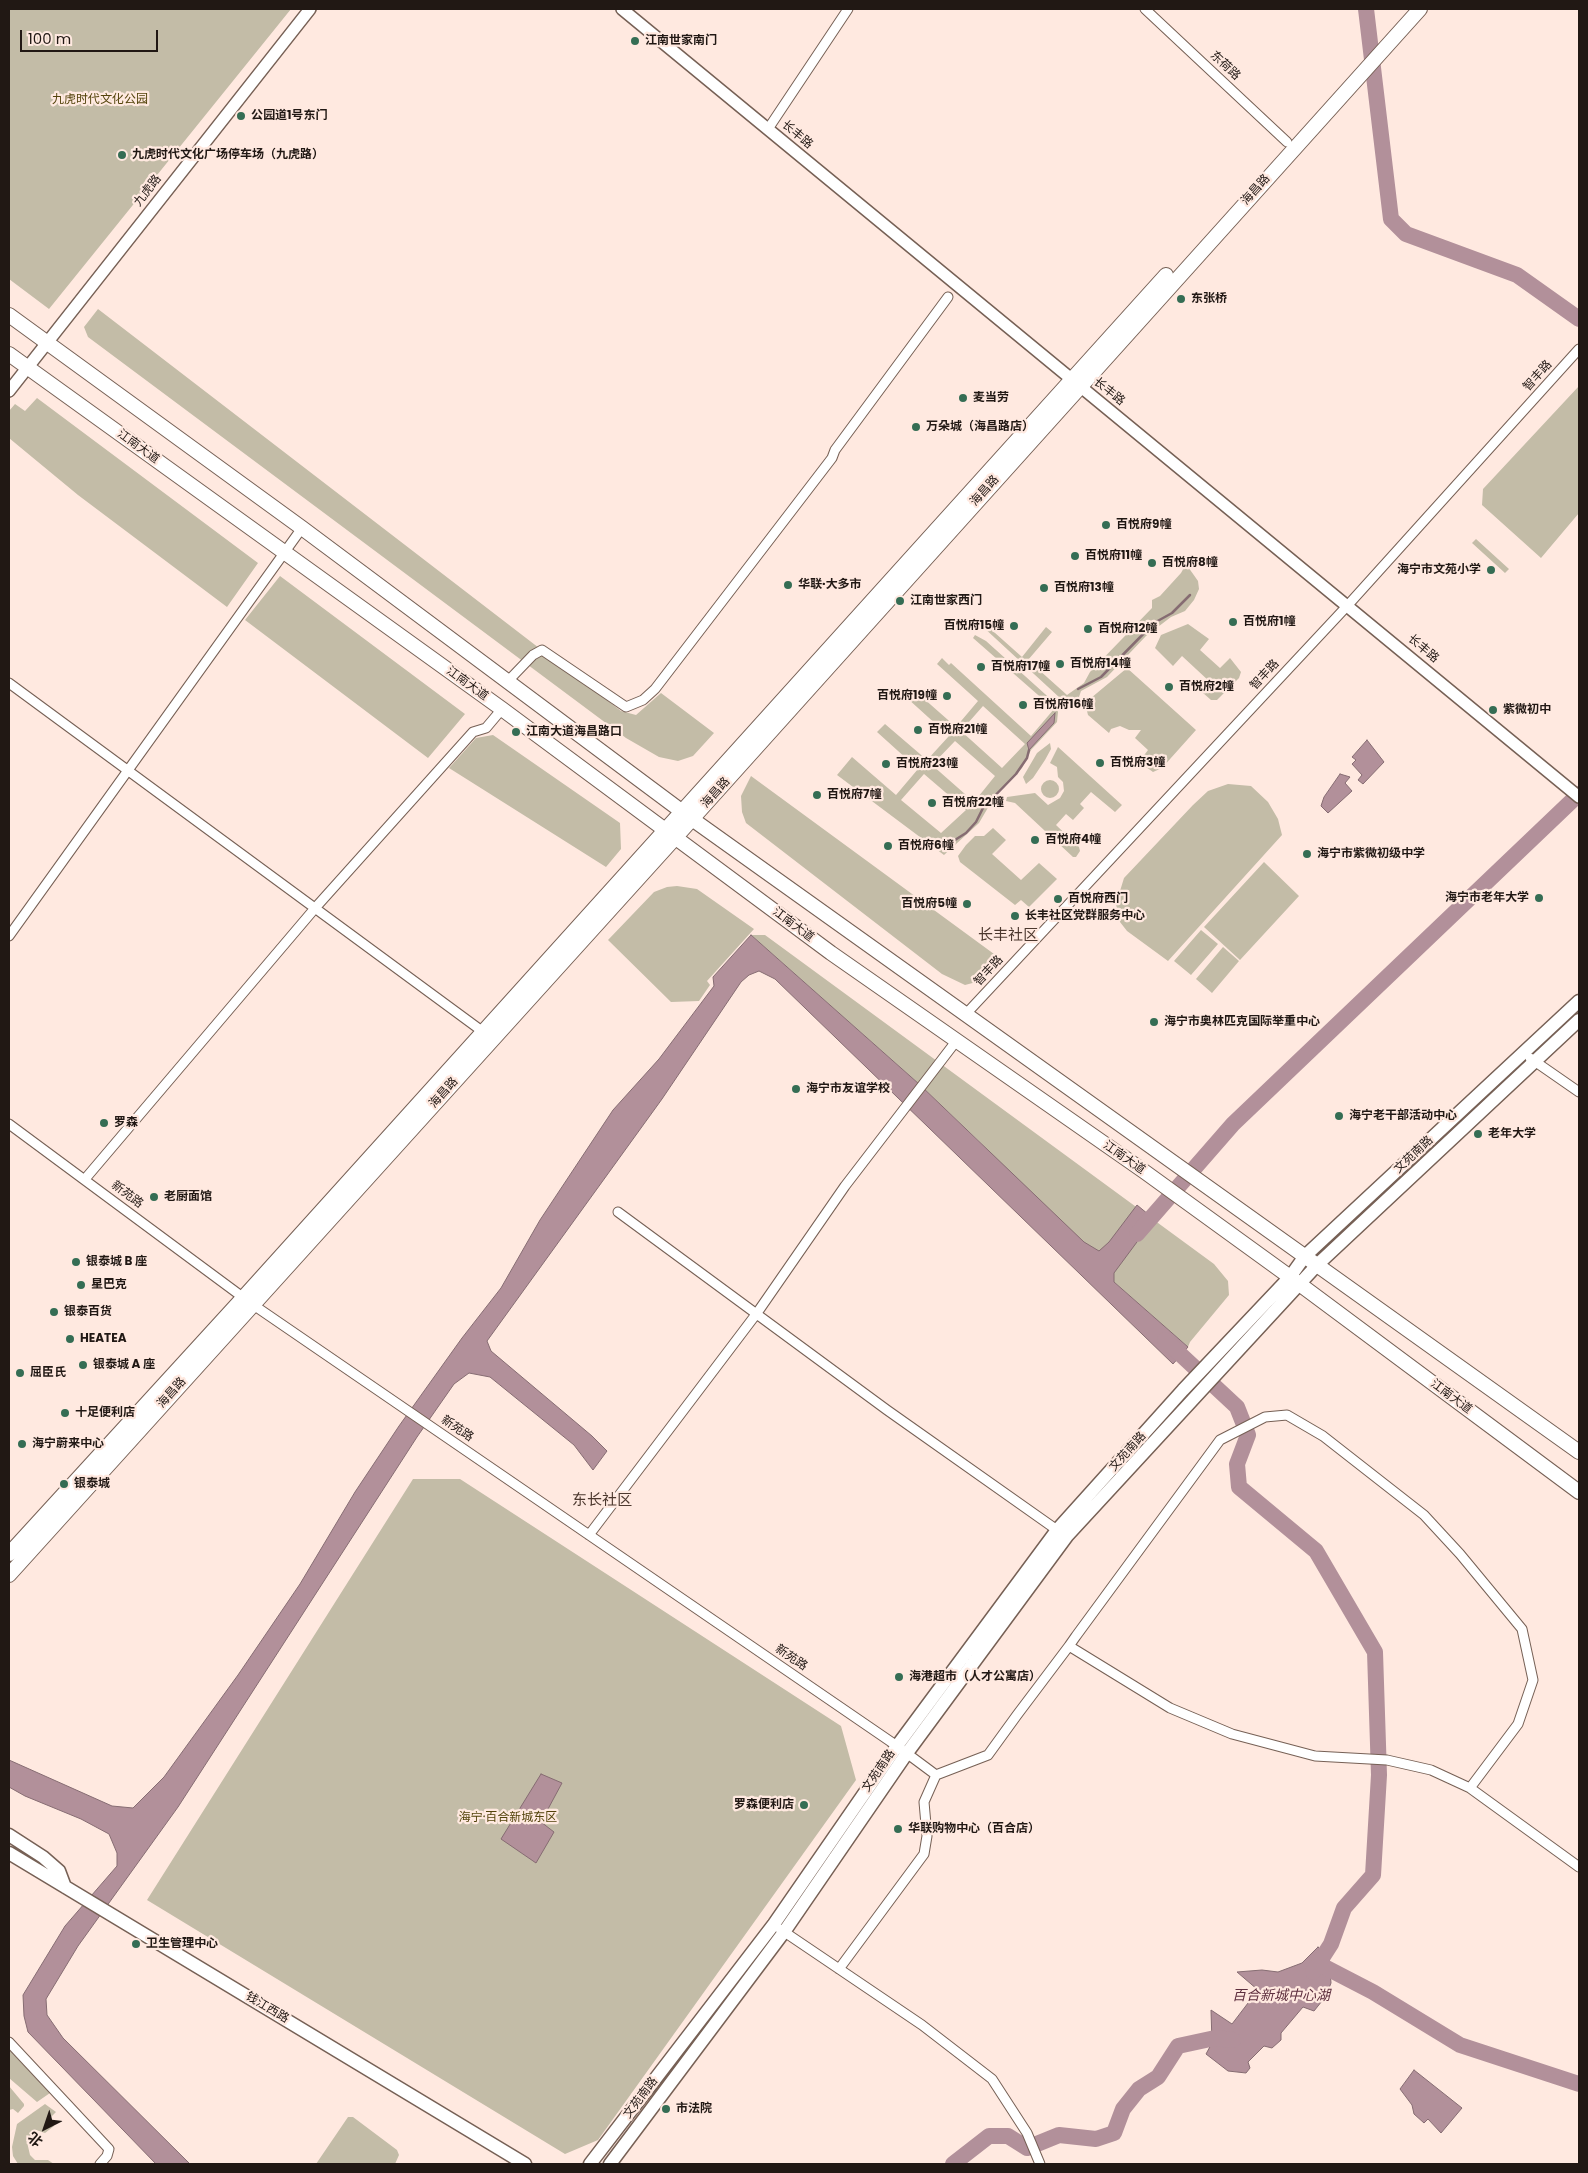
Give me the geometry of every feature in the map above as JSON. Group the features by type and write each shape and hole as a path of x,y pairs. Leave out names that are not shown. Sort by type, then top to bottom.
{"main road":[{"name":"海昌路","path":"1396,30 1409,9"},
{"name":"海昌路","path":"1075,382 1396,30 1420,9"},
{"name":"海昌路","path":"9,1575 248,1301 670,835 1288,142 1350,80"},
{"name":"江南大道","path":"9,315 302,528 687,815 1579,1452"},
{"name":"江南大道","path":"9,354 502,709 830,953 1145,1172 1579,1492"},
{"name":"文苑南路","path":"902,1750 1067,1536 1224,1367 1295,1281 1305,1256 1579,1001"},
{"name":"文苑南路","path":"610,2164 779,1928 1057,1530 1214,1358 1295,1281 1317,1265 1579,1020"},
{"name":"海昌路","path":"9,1554 248,1301"},
{"path":"9,1835 43,1857 59,1871 65,1888"},
{"name":"钱江西路","path":"9,1853 525,2164"},
{"name":"文苑南路","path":"590,2164 779,1928"}],"street":[{"name":"九虎路","path":"9,391 310,9"},
{"name":"长丰路","path":"622,9 1579,797"},
{"path":"768,129 848,9"},
{"name":"东荷路","path":"1146,9 1288,142"},
{"path":"508,681 533,655 542,650 626,707 643,700 655,689 832,458 835,450 948,297"},
{"name":"智丰路","path":"965,1015 1348,605 1579,349"},
{"path":"9,936 302,528"},
{"path":"9,682 488,1035"},
{"path":"85,1179 316,907 473,732 486,728 502,709"},
{"path":"590,1535 757,1313 846,1186 956,1040"},
{"path":"1523,1053 1579,1092"},
{"name":"新苑路","path":"9,1124 248,1301 936,1775"},
{"path":"618,1212 887,1410 1057,1530"},
{"path":"839,1969 924,1854 927,1836 924,1802 936,1775 988,1755 1220,1440 1263,1418 1287,1415 1323,1436 1424,1515 1460,1554 1522,1629 1533,1680 1518,1724 1470,1788"},
{"path":"1069,1646 1170,1708 1232,1734 1315,1756 1387,1760 1431,1770 1470,1788 1579,1867"},
{"path":"779,1928 922,2025 992,2079 1027,2133 1040,2164"},
{"path":"9,2042 108,2149 107,2156 100,2164"}],"green space":[{"name":"九虎时代文化公园","path":"9,9 291,9 49,309 9,279"},
{"path":"98,309 621,711 636,715 661,693 714,733 693,756 678,761 659,757 626,738 88,337 84,327"},
{"path":"1579,386 1579,513 1541,558 1482,505 1483,489"},
{"path":"37,398 258,563 227,607 78,495 9,438 9,411 15,404 25,411"},
{"path":"1476,539 1509,569 1505,573 1472,543"},
{"path":"1186,564 1198,581 1199,589 1194,600 1185,611 1171,617 1146,636 1107,677 1081,691 1079,697 1064,710 1060,705 1060,698 982,626 985,624 1022,657 1046,627 1052,632 1028,660 1067,695 1084,683 1090,672 1152,608 1152,600 1160,596 1181,573"},
{"path":"280,576 465,714 428,758 245,620"},
{"path":"1188,624 1209,639 1200,650 1220,668 1230,658 1241,672 1239,678 1217,700 1211,700 1202,692 1210,682 1182,656 1173,666 1155,648 1161,635"},
{"path":"975,635 986,641 1055,703 1058,712 1057,722 1031,750 1022,768 996,794 979,823 944,855 837,775 852,757 896,795 918,769 877,732 885,724 927,760 949,736 907,698 914,690 956,727 978,701 937,664 942,658 949,665 951,663 1031,736 1054,709 973,638","holes":["983,706 1025,744 1002,768 961,731","955,741 995,776 974,802 932,765","924,774 966,810 941,833 901,800"]},
{"path":"1127,668 1196,730 1162,768 1153,772 1139,762 1148,750 1135,738 1141,730 1129,730 1120,726 1111,729 1109,733 1088,715 1086,707 1091,698"},
{"path":"493,735 620,823 621,849 606,867 449,768 476,738"},
{"path":"1050,743 1051,749 1045,760 1033,778 1026,784 1023,777 1037,753"},
{"path":"1058,747 1122,805 1115,812 1091,792 1080,804 1084,808 1073,820 1066,814 1056,825 1079,847 1080,851 1076,857 1073,857 1015,803 1006,801 1007,797 1035,793 1048,805 1060,798 1064,791 1063,782 1058,777 1057,767 1050,763"},
{"path":"751,776 994,954 1003,963 984,980 965,985 942,974 746,823 742,812 741,796"},
{"path":"1050,780 1056,783 1059,789 1056,795 1050,798 1044,795 1041,789 1044,783"},
{"path":"1228,784 1251,786 1268,802 1278,819 1282,835 1168,961 1127,931 1120,922 1116,904 1124,878 1208,791"},
{"path":"993,828 1006,840 992,854 1021,880 1039,863 1057,879 1029,907 1021,900 1015,905 960,862 958,856 966,845 975,836 984,836"},
{"path":"1264,862 1299,896 1240,960 1204,927"},
{"path":"677,886 697,889 754,929 707,981 710,985 699,1001 671,1002 608,940 654,892 667,887"},
{"path":"1201,930 1218,944 1191,975 1174,961"},
{"path":"751,935 765,935 1214,1264 1228,1281 1229,1295 1190,1342 1188,1347 1114,1282 981,1143 919,1084"},
{"path":"1223,947 1239,961 1212,993 1196,979"},
{"name":"海宁·百合新城东区","path":"413,1479 460,1479 841,1726 856,1780 598,2140 565,2154 147,1900"},
{"path":"9,2049 50,2093 37,2102 9,2078"},
{"path":"9,2086 24,2104 18,2113 13,2109 9,2110"},
{"path":"45,2104 56,2112 48,2120 54,2126 45,2133 36,2130 27,2142 30,2155 35,2160 48,2160 54,2164 18,2164 13,2156 12,2147 17,2124"},
{"path":"348,2117 353,2117 397,2150 399,2155 395,2164 316,2164"}],"water":[{"path":"1055,713 1054,723 1029,750 1027,743"},
{"path":"1367,740 1384,762 1363,784 1358,780 1362,775 1352,764 1356,760 1352,757"},
{"path":"1340,774 1350,777 1345,783 1352,791 1328,813 1321,806 1324,797"},
{"path":"751,935 919,1084 1084,1242 1099,1251 1109,1242 1137,1205 1154,1219 1114,1273 1114,1282 1188,1347 1173,1364 775,979 759,971 749,975 741,982 662,1099 487,1341 491,1351 592,1436 607,1451 593,1470 574,1445 490,1377 469,1373 454,1384 417,1437 178,1807 78,1946 46,1999 47,2015 63,2038 190,2164 156,2164 28,2032 24,2016 23,1995 65,1926 117,1866 117,1853 109,1834 81,1819 25,1796 9,1787 9,1760 112,1806 133,1808 164,1777 238,1675 300,1584 355,1492 399,1426 462,1338 501,1288 540,1220 613,1110 659,1059 714,986 713,977"},
{"path":"541,1774 562,1783 541,1822 554,1832 536,1863 501,1839"},
{"name":"百合新城中心湖","path":"1318,1947 1329,1958 1331,1983 1326,1996 1314,2011 1303,2007 1281,2033 1281,2040 1272,2048 1264,2046 1248,2062 1250,2068 1246,2073 1228,2071 1206,2054 1212,2043 1211,2010 1232,2024 1258,1990 1237,1972 1262,1970 1278,1972 1302,1963"},
{"path":"1414,2070 1462,2108 1441,2133 1428,2119 1424,2123 1414,2114 1412,2105 1400,2089"}],"waterway":[{"path":"1366,9 1391,219 1406,234 1517,275 1579,319"},
{"path":"1078,689 1101,677 1154,623 1172,613 1190,595"},
{"path":"947,845 966,833 976,822 983,808 1016,774 1027,758 1029,750"},
{"path":"1137,1234 1233,1124 1579,794"},
{"path":"1165,1340 1237,1407 1248,1435 1237,1464 1239,1487 1316,1551 1375,1652 1379,1775 1373,1875 1344,1908 1331,1944 1313,1972"},
{"path":"1319,1964 1373,1992 1460,2045 1579,2084"},
{"path":"953,2164 989,2136 1008,2136 1027,2148 1059,2135 1096,2139 1114,2133 1123,2109 1139,2089 1158,2077 1178,2046 1215,2038 1233,2040"}],"place":[{"name":"江南世家南门","path":"635,41"},
{"name":"公园道1号东门","path":"241,116"},
{"name":"九虎时代文化广场停车场（九虎路）","path":"122,155"},
{"name":"东张桥","path":"1181,299"},
{"name":"麦当劳","path":"963,398"},
{"name":"万朵城（海昌路店）","path":"916,427"},
{"name":"百悦府9幢","path":"1106,525"},
{"name":"百悦府11幢","path":"1075,556"},
{"name":"百悦府8幢","path":"1152,563"},
{"name":"海宁市文苑小学","path":"1491,570"},
{"name":"华联·大多市","path":"788,585"},
{"name":"百悦府13幢","path":"1044,588"},
{"name":"江南世家西门","path":"900,601"},
{"name":"百悦府1幢","path":"1233,622"},
{"name":"百悦府15幢","path":"1014,626"},
{"name":"百悦府12幢","path":"1088,629"},
{"name":"百悦府14幢","path":"1060,664"},
{"name":"百悦府17幢","path":"981,667"},
{"name":"百悦府2幢","path":"1169,687"},
{"name":"百悦府19幢","path":"947,696"},
{"name":"百悦府16幢","path":"1023,705"},
{"name":"紫微初中","path":"1493,710"},
{"name":"百悦府21幢","path":"918,730"},
{"name":"江南大道海昌路口","path":"516,732"},
{"name":"百悦府3幢","path":"1100,763"},
{"name":"百悦府23幢","path":"886,764"},
{"name":"百悦府7幢","path":"817,795"},
{"name":"百悦府22幢","path":"932,803"},
{"name":"百悦府4幢","path":"1035,840"},
{"name":"百悦府6幢","path":"888,846"},
{"name":"海宁市紫微初级中学","path":"1307,854"},
{"name":"海宁市老年大学","path":"1539,898"},
{"name":"百悦府西门","path":"1058,899"},
{"name":"百悦府5幢","path":"967,904"},
{"name":"长丰社区党群服务中心","path":"1015,916"},
{"name":"海宁市奥林匹克国际举重中心","path":"1154,1022"},
{"name":"海宁市友谊学校","path":"796,1089"},
{"name":"海宁老干部活动中心","path":"1339,1116"},
{"name":"罗森","path":"104,1123"},
{"name":"老年大学","path":"1478,1134"},
{"name":"老厨面馆","path":"154,1197"},
{"name":"银泰城 B 座","path":"76,1262"},
{"name":"星巴克","path":"81,1285"},
{"name":"银泰百货","path":"54,1312"},
{"name":"HEATEA","path":"70,1339"},
{"name":"银泰城 A 座","path":"83,1365"},
{"name":"屈臣氏","path":"20,1373"},
{"name":"十足便利店","path":"65,1413"},
{"name":"海宁蔚来中心","path":"22,1444"},
{"name":"银泰城","path":"64,1484"},
{"name":"海港超市（人才公寓店）","path":"899,1677"},
{"name":"罗森便利店","path":"804,1805"},
{"name":"华联购物中心（百合店）","path":"898,1829"},
{"name":"卫生管理中心","path":"136,1944"},
{"name":"市法院","path":"666,2109"}],"district":[{"name":"长丰社区","path":"1008,936"},
{"name":"东长社区","path":"602,1501"}]}
